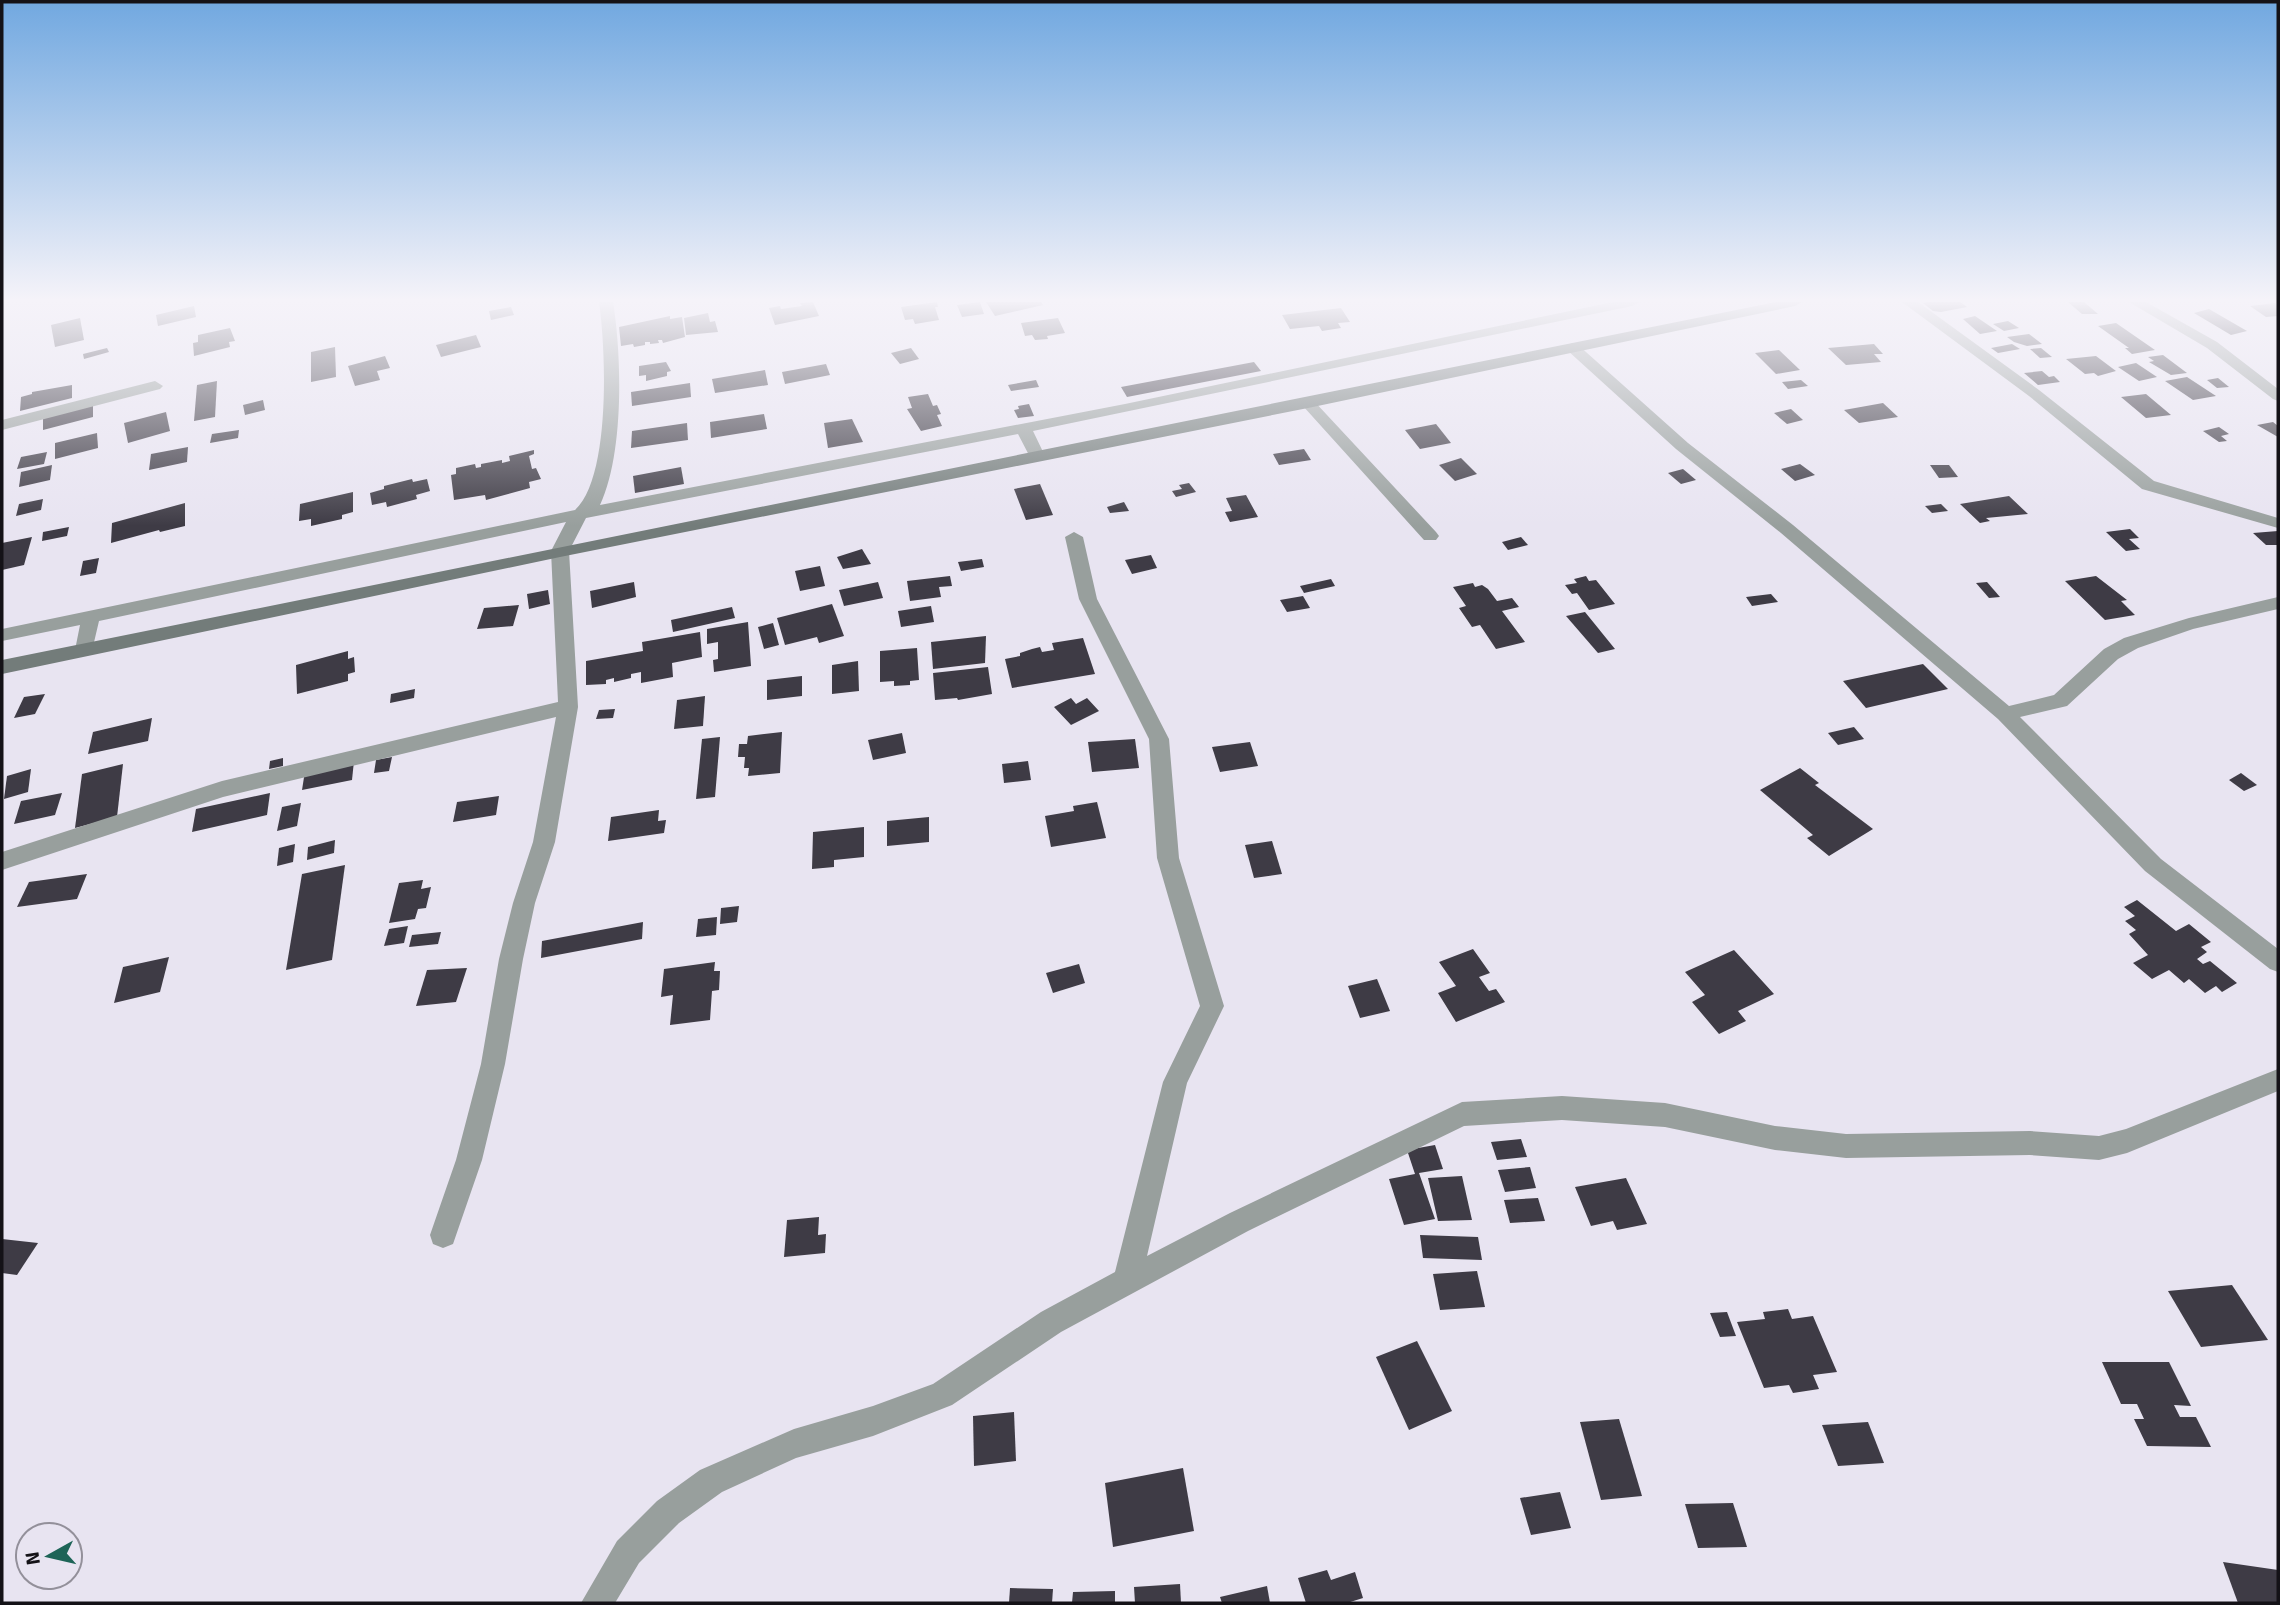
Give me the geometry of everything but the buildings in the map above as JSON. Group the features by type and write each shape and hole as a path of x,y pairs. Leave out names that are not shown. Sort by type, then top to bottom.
{"main road":[{"path":"2,667 560,551 1431,377"}],"street":[{"path":"443,1235 469,1160 493,1064 524,903 544,842 568,707 560,551 578,516 593,502 609,437 611,377"},
{"path":"2,635 647,500 1024,429 1273,377"},
{"path":"1605,377 1682,446 1787,529 2005,714 2153,865 2278,962"},
{"path":"2012,377 2148,485 2278,523"},
{"path":"2253,377 2278,396"},
{"path":"2,425 155,386"},
{"path":"1308,403 1430,536"},
{"path":"1024,429 1037,456"},
{"path":"1074,537 1088,598 1159,739 1168,858 1212,1006 1175,1082 1127,1281"},
{"path":"2005,714 2060,701 2111,654 2130,643 2189,624 2278,603"},
{"path":"84,650 91,617"},
{"path":"2,861 222,789 568,707"},
{"path":"597,1603 628,1552 668,1512 711,1480 794,1444 873,1421 942,1395 1051,1322 1239,1223 1462,1114 1562,1108 1665,1115 1775,1138 1846,1146 2030,1143 2099,1148 2127,1141 2278,1080"}]}
